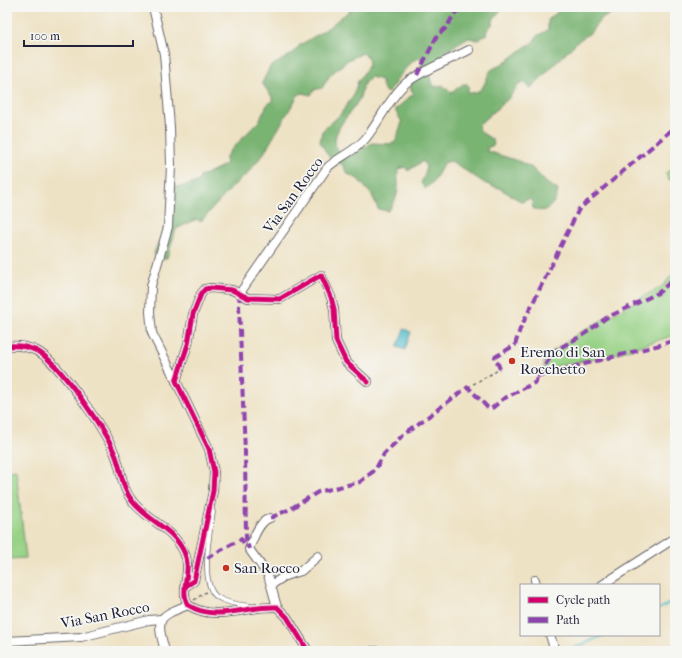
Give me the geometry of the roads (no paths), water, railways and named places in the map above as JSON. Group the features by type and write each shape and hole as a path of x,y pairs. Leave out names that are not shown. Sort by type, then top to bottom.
{"street":[{"path":"153,7 164,54 170,127 171,166 168,227 151,286 150,312 152,333 209,449 214,472 213,491 194,581 186,586"},
{"name":"Via San Rocco","path":"240,293 327,168 333,162 356,149 367,137 396,94 405,84 417,75 469,50"},
{"path":"176,381 188,344 192,314 201,294 205,289 211,288 240,293 248,298 280,299 321,275 331,296 338,346 346,362 368,382"},
{"path":"7,346 27,347 46,357 96,420 116,456 123,481 132,501 142,513 169,530 184,552 188,570 184,594 188,605 203,612 220,614 259,607 277,608"},
{"path":"270,518 266,519 254,536 248,549 268,575 277,608 287,617 308,651"},
{"path":"604,584 675,538"},
{"path":"271,584 285,576 301,571 318,556"},
{"name":"Via San Rocco","path":"7,641 81,637 149,620 160,619 166,614 188,605"},
{"name":"Via San Rocco","path":"160,619 159,626 165,651"},
{"path":"550,636 554,649"},
{"path":"372,651 381,651"}],"lane":[{"path":"210,505 213,512 207,558 211,589 217,596 228,602 259,607"}],"water":[{"path":"404,329 411,332 405,350 397,347"}],"waterway":[{"path":"660,608 675,600"},
{"path":"568,651 602,636"}],"place":[{"name":"Eremo di San Rocchetto","path":"512,361"},
{"name":"San Rocco","path":"226,568"}]}
